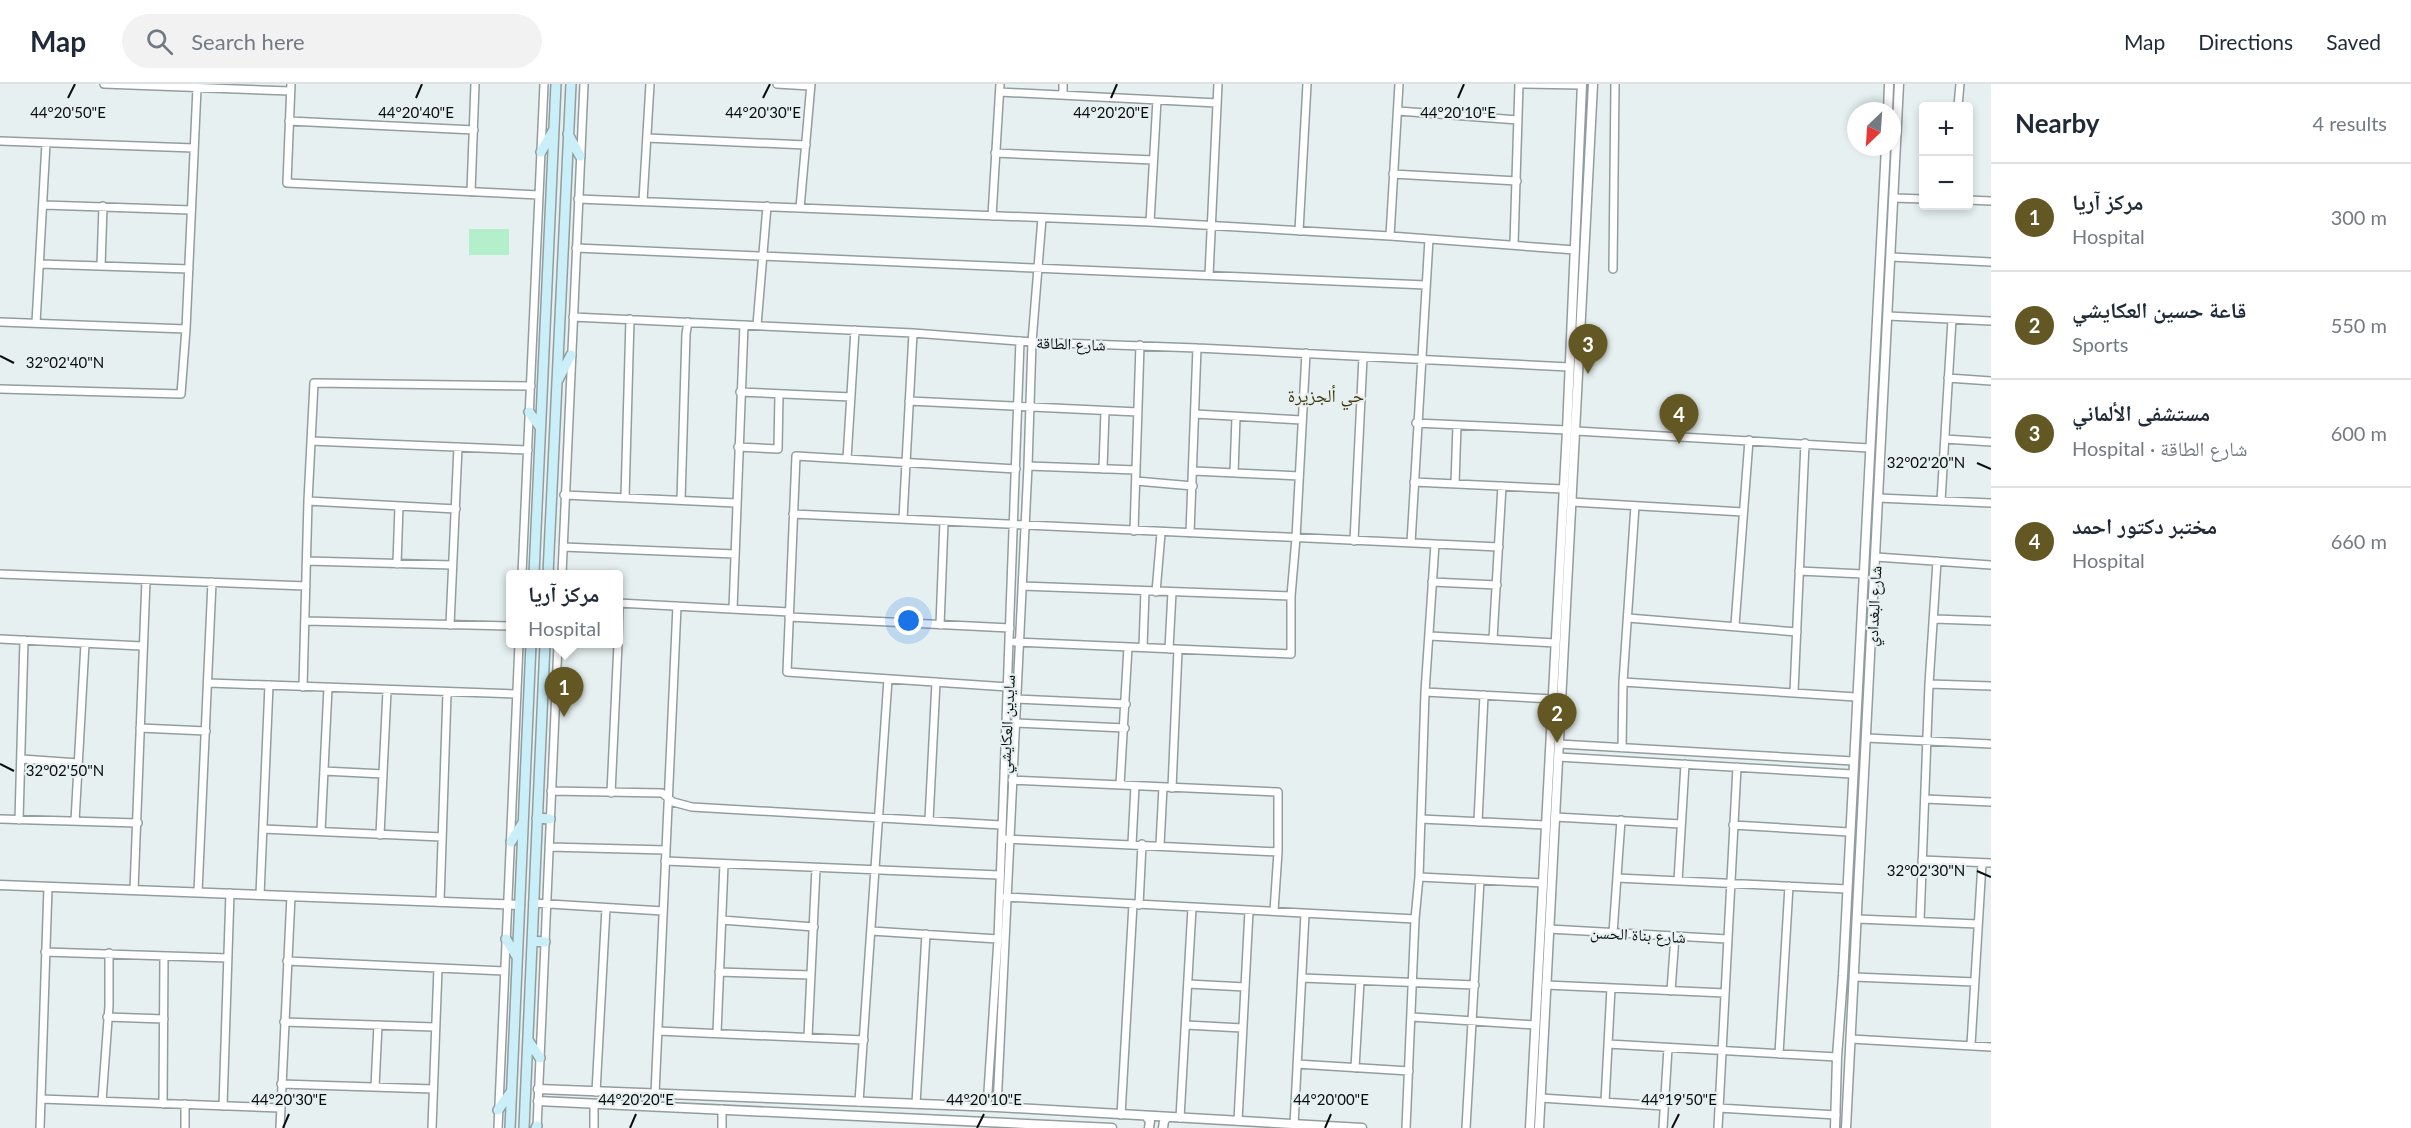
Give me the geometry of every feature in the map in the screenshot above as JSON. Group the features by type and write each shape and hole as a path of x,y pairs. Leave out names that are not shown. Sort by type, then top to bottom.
{"main road":[{"path":"534,570 556,84"},
{"path":"548,570 571,84"},
{"path":"541,152 555,129"},
{"path":"568,134 580,156"},
{"path":"556,382 571,356"},
{"path":"529,411 540,427"},
{"path":"510,1128 532,648"},
{"path":"524,1128 544,648"},
{"path":"537,818 550,819"},
{"path":"511,842 524,822"},
{"path":"506,939 518,958"},
{"path":"532,941 544,942"},
{"path":"527,1040 540,1058"},
{"path":"498,1110 512,1092"}],"street":[{"path":"104,84 196,88 290,88 288,183 539,195"},
{"path":"471,192 476,84"},
{"path":"522,570 544,84"},
{"path":"562,570 584,84"},
{"path":"644,201 650,84"},
{"path":"777,84 811,85 800,208"},
{"path":"1063,84 1063,96"},
{"path":"1209,275 1218,84"},
{"path":"1299,231 1307,84"},
{"path":"1390,236 1399,84"},
{"path":"1514,244 1519,84 1582,85 1569,367 1572,502 1561,618 1559,744 1549,929 1545,940"},
{"path":"1562,605 1563,489 1571,430 1593,84"},
{"path":"1613,269 1615,84"},
{"path":"1888,102 1889,84"},
{"name":"شارع البغدادي","path":"1897,102 1899,84"},
{"path":"1959,102 1960,84"},
{"path":"0,389 180,394 186,329 196,88"},
{"path":"992,216 1000,88 1063,96 1217,103"},
{"path":"1149,222 1157,100"},
{"path":"1398,111 1518,120"},
{"path":"289,121 474,130"},
{"path":"646,138 806,145"},
{"path":"0,141 194,148"},
{"path":"36,323 46,143"},
{"path":"995,153 1153,160"},
{"name":"شارع البغدادي","path":"1835,1128 1869,448 1888,156"},
{"name":"شارع البغدادي","path":"1846,1128 1894,198 1890,156"},
{"path":"1393,174 1517,180"},
{"path":"1894,198 1919,199"},
{"path":"578,199 1149,222 1429,238 1575,250"},
{"path":"1973,200 1991,201"},
{"path":"44,205 192,210"},
{"path":"102,266 103,206"},
{"path":"757,325 767,206"},
{"name":"سايدين العكايشي","path":"987,1107 998,939 999,875 1012,780 1032,342 1042,218"},
{"path":"1411,543 1416,423 1423,359 1429,238"},
{"path":"576,248 1426,285"},
{"path":"1891,256 1991,262"},
{"path":"40,264 189,269"},
{"path":"1888,316 1991,321"},
{"name":"شارع الطاقة","path":"573,317 913,333 1032,342 1140,345 1569,367"},
{"path":"625,498 630,319"},
{"path":"1941,501 1952,319"},
{"path":"0,322 186,329"},
{"path":"681,501 688,322"},
{"path":"733,609 744,324"},
{"path":"847,459 855,330"},
{"path":"903,519 913,333"},
{"name":"سايدين العكايشي","path":"997,1107 1006,897 1005,839 1001,825 1010,642 1020,341"},
{"path":"1134,531 1140,345"},
{"path":"1190,533 1197,348"},
{"path":"1010,642 1291,654 1291,596 1306,354"},
{"path":"1354,541 1363,357"},
{"path":"1948,378 1991,381"},
{"path":"303,687 314,383 531,386"},
{"path":"740,392 851,397"},
{"path":"738,447 778,449 779,394"},
{"path":"909,401 1138,412"},
{"path":"1103,469 1105,411"},
{"path":"1195,414 1302,420"},
{"path":"1234,473 1236,417"},
{"path":"1416,423 1869,448"},
{"path":"1455,484 1457,425"},
{"path":"1945,439 1991,442"},
{"path":"1735,625 1749,440"},
{"path":"311,441 528,450"},
{"path":"1794,692 1805,443"},
{"path":"450,625 458,447"},
{"path":"1008,687 787,672 789,615 796,456 1016,470"},
{"path":"1028,466 1136,470"},
{"path":"1194,471 1299,476"},
{"path":"1136,482 1193,486"},
{"path":"1414,482 1563,489"},
{"path":"1493,639 1502,486"},
{"path":"564,495 736,503"},
{"path":"1878,498 1991,503"},
{"path":"308,501 456,509"},
{"path":"1572,502 1743,512"},
{"path":"397,564 399,506"},
{"path":"1622,748 1623,682 1635,506"},
{"path":"793,514 1499,547"},
{"path":"1866,516 1872,520 1878,517"},
{"path":"940,625 944,522"},
{"path":"1865,530 1872,528 1877,532"},
{"path":"1156,592 1161,533"},
{"path":"1406,1128 1419,877 1425,692 1435,544"},
{"path":"563,547 735,554"},
{"path":"1875,557 1991,565"},
{"path":"307,561 452,565"},
{"path":"1920,921 1929,684 1937,561"},
{"path":"1799,571 1863,574"},
{"path":"0,574 306,586"},
{"path":"134,890 146,580"},
{"path":"198,892 212,582"},
{"path":"1432,582 1497,585"},
{"path":"1022,586 1291,596"},
{"path":"1143,647 1144,591"},
{"path":"1169,649 1172,592"},
{"path":"623,603 1010,628"},
{"path":"655,1094 677,606"},
{"path":"1530,1128 1535,1025 1545,940 1543,883 1555,643 1561,618"},
{"path":"1628,618 1735,625 1797,632"},
{"path":"1934,619 1991,621"},
{"path":"306,621 506,626"},
{"path":"1430,636 1555,643"},
{"path":"0,639 142,646"},
{"path":"19,820 24,640"},
{"path":"75,821 85,644"},
{"path":"1120,785 1128,647"},
{"path":"498,1128 519,648"},
{"path":"536,1128 558,648"},
{"path":"611,793 618,648"},
{"path":"1172,788 1178,650"},
{"path":"859,1102 888,679"},
{"path":"929,820 936,682"},
{"path":"1623,682 1856,697"},
{"path":"209,683 516,694"},
{"path":"1929,684 1991,686"},
{"path":"260,895 269,685"},
{"path":"321,831 328,688"},
{"path":"380,835 387,691"},
{"path":"1425,692 1553,699"},
{"path":"440,902 447,693"},
{"path":"1478,822 1484,695"},
{"path":"1016,699 1126,704"},
{"path":"1015,723 1125,728"},
{"path":"140,728 206,731"},
{"path":"1866,738 1991,744"},
{"path":"1559,744 1853,761"},
{"path":"1558,757 1852,774"},
{"path":"22,759 78,763"},
{"path":"1004,763 1013,763"},
{"path":"1678,881 1686,764"},
{"path":"1718,1128 1737,767"},
{"path":"324,771 383,774"},
{"path":"1012,780 1278,792 1278,852 1274,911"},
{"path":"1132,844 1135,786"},
{"path":"1160,845 1163,787"},
{"path":"551,791 662,793 673,802 692,807 1001,825"},
{"path":"1925,799 1991,802"},
{"path":"1555,817 1682,824"},
{"path":"0,819 138,823"},
{"path":"1421,819 1545,825"},
{"path":"1613,933 1621,820"},
{"path":"1733,825 1849,832"},
{"path":"262,829 442,837"},
{"path":"1005,839 1278,852"},
{"path":"1121,1115 1142,844"},
{"path":"549,847 666,850"},
{"path":"1922,860 1991,863"},
{"path":"665,861 999,875"},
{"path":"1971,1045 1982,863"},
{"path":"717,1033 724,864"},
{"path":"808,1037 816,868"},
{"path":"1419,877 1543,883"},
{"path":"1617,878 1847,889"},
{"path":"1467,1128 1480,880"},
{"path":"0,885 520,905"},
{"path":"1779,1054 1789,886"},
{"path":"40,1128 48,887"},
{"path":"223,1106 230,893"},
{"path":"280,1128 286,961 291,896"},
{"path":"1006,897 1415,920"},
{"path":"533,903 663,911"},
{"path":"596,1092 606,908"},
{"path":"1180,1118 1192,908"},
{"path":"1238,1121 1249,911"},
{"path":"1294,1125 1305,914"},
{"path":"1857,919 1978,924"},
{"path":"722,920 814,927"},
{"name":"شارع بناة الحسن","path":"1549,929 1727,939"},
{"path":"871,931 998,939"},
{"path":"916,1104 926,934"},
{"path":"1844,935 1850,939 1856,936"},
{"path":"1671,991 1675,936"},
{"path":"45,952 228,958"},
{"path":"1843,957 1849,953 1855,957"},
{"path":"102,1101 110,993 109,954"},
{"path":"1539,1128 1546,985 1544,955"},
{"path":"163,1104 164,956"},
{"path":"286,961 504,971"},
{"path":"432,1128 438,968"},
{"path":"719,972 811,975"},
{"path":"1854,977 1975,982"},
{"path":"1302,978 1475,985"},
{"path":"1355,1068 1360,981"},
{"path":"1188,984 1245,987"},
{"path":"1546,985 1725,993"},
{"path":"1605,1102 1611,988"},
{"path":"107,1017 164,1019"},
{"path":"1412,1017 1535,1025"},
{"path":"284,1022 434,1027"},
{"path":"375,1087 378,1025"},
{"path":"1186,1025 1242,1028"},
{"path":"658,1031 864,1040"},
{"path":"1851,1039 1991,1047"},
{"path":"1608,1044 1837,1057"},
{"path":"1663,1128 1668,1048"},
{"path":"1297,1064 1409,1071"},
{"path":"281,1083 433,1089"},
{"path":"538,1089 997,1107 1362,1128"},
{"path":"1541,1098 1664,1106"},
{"path":"41,1099 280,1108"},
{"path":"820,1100 823,1106 821,1114"},
{"path":"538,1101 849,1115 960,1124 1112,1128"},
{"path":"847,1101 845,1108 849,1115"},
{"path":"184,1128 185,1104"},
{"path":"594,1104 594,1128"},
{"path":"1719,1108 1836,1115"},
{"path":"722,1109 722,1128"},
{"path":"1146,1116 1150,1121 1149,1128"},
{"path":"1163,1128 1167,1117"}],"green space":[{"path":"469,229 509,229 509,255 469,255"}],"place":[{"name":"مستشفى الألماني","path":"1588,374"},
{"name":"مختبر دكتور احمد","path":"1679,444"},
{"name":"مركز آريا","path":"564,717"},
{"name":"قاعة حسين العكايشي","path":"1557,743"}],"district":[{"name":"حي ألجزيرة","path":"1326,395"}]}
